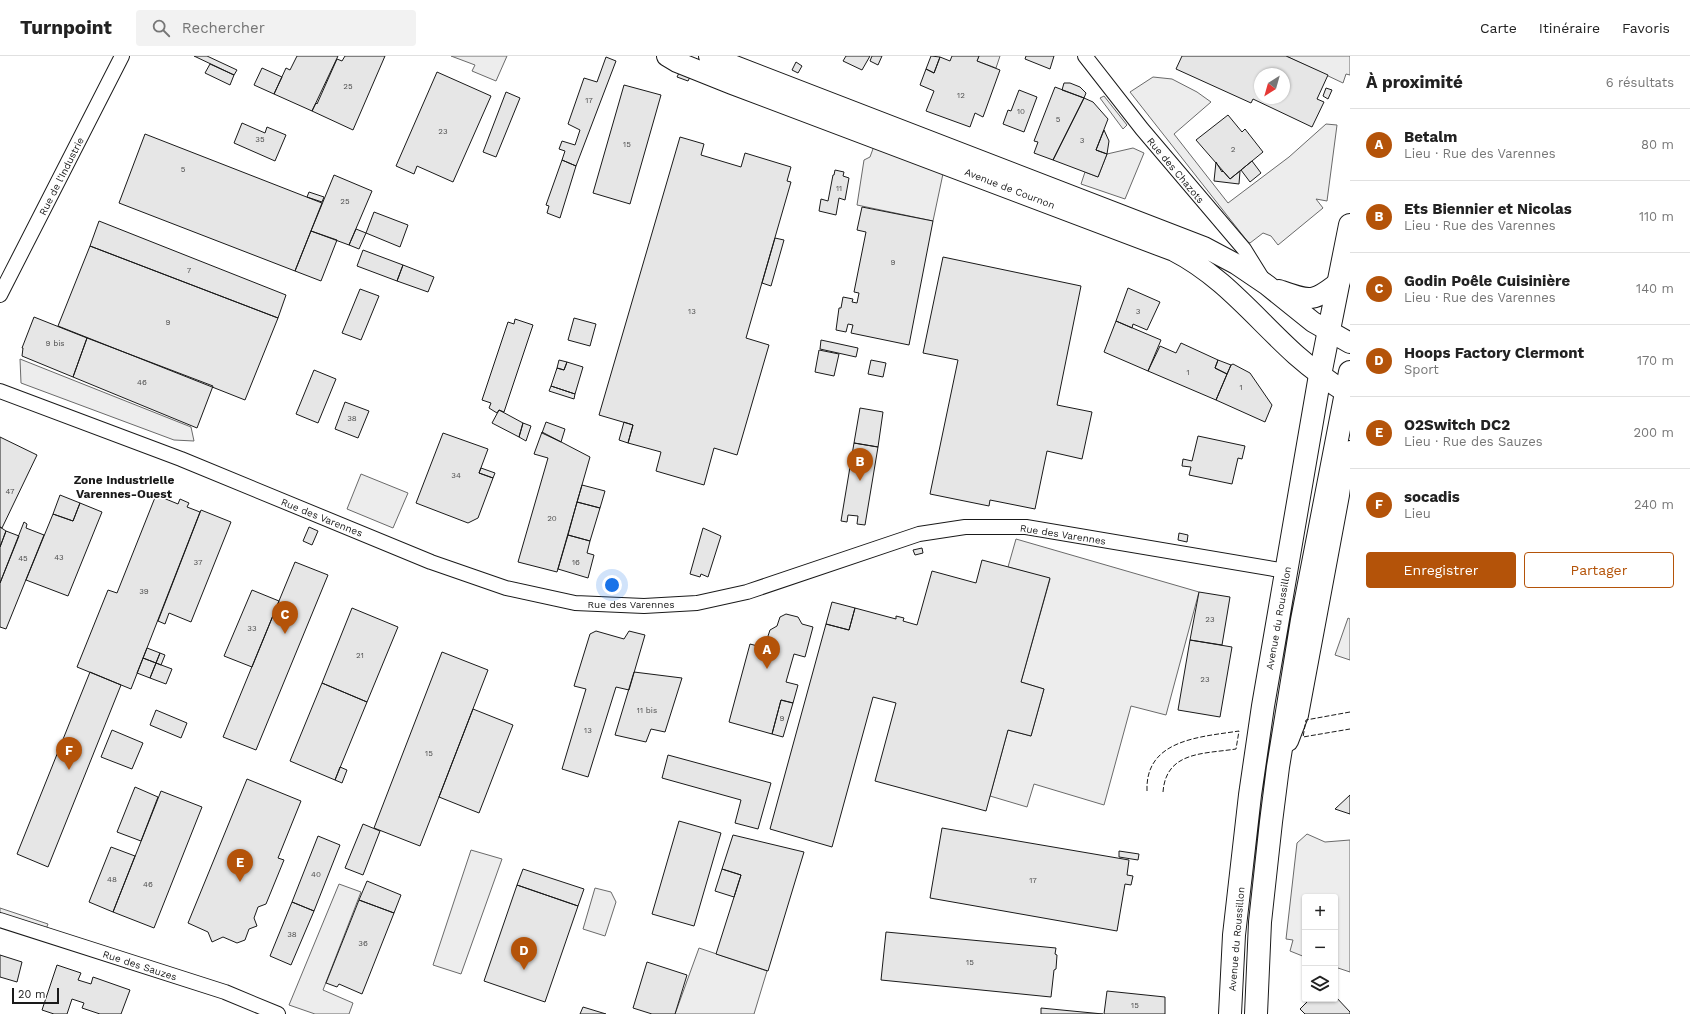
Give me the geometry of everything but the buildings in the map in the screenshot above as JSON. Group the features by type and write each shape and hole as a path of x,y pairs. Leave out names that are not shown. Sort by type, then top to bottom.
{"main road":[{"name":"Avenue de Cournon","path":"667,56 677,62 732,84 1159,245 1189,259 1220,282 1296,355 1320,375 1348,386"},
{"name":"Avenue de Cournon","path":"709,56 731,60 1204,247 1240,257 1266,285 1313,322 1350,343"},
{"name":"Avenue du Roussillon","path":"1230,1014 1234,935 1254,769 1320,375 1330,333 1350,225"},
{"path":"1266,285 1300,298 1310,299 1320,296 1340,281"},
{"path":"1278,767 1298,715 1339,472 1348,386"},
{"path":"1256,1014 1260,922 1278,767 1302,620 1339,472"}],"street":[{"name":"Rue de l'Industrie","path":"0,295 122,56"},
{"name":"Avenue de Cournon","path":"684,56 717,69 731,60"},
{"name":"Rue des Chazots","path":"1085,56 1142,129 1211,212 1220,220 1240,257"},
{"path":"731,60 732,84"},
{"path":"1220,282 1240,257"},
{"name":"Rue des Varennes","path":"0,391 181,459 431,562 506,588 575,603 644,606 697,603 747,592 919,534 965,527 1026,527 1286,571"},
{"name":"Rue des Sauzes","path":"0,920 224,992 278,1014"}],"shaded area":[{"path":"451,56 507,56 496,81 472,71 475,65"},
{"path":"979,56 1000,56 996,68 977,61"},
{"path":"1286,56 1350,56 1350,75 1346,74 1343,83"},
{"path":"1153,77 1172,79 1197,92 1211,102 1174,134 1228,203 1289,157 1326,124 1337,125 1327,201 1316,199 1323,208 1278,245 1271,236 1263,233 1250,243 1248,242 1130,92"},
{"path":"1104,96 1127,125 1123,129 1100,98"},
{"path":"874,146 944,169 933,221 857,205 864,160 870,157"},
{"path":"1133,148 1144,153 1125,199 1081,184 1085,172 1098,177 1107,154"},
{"path":"20,359 191,427 194,441 174,440 21,383"},
{"path":"361,474 408,493 393,528 347,509"},
{"path":"1016,539 1199,592 1166,715 1131,706 1104,805 1034,784 1027,807 990,796 1008,730 1031,736 1044,689 1021,682 1050,579 1008,567"},
{"path":"1348,618 1350,619 1350,660 1335,655"},
{"path":"1307,834 1325,842 1350,840 1350,972 1338,968 1338,894 1302,894 1302,956 1290,951 1293,940 1286,939 1297,843"},
{"path":"471,850 502,859 461,974 433,965"},
{"path":"339,884 361,892 323,990 353,1003 349,1014 315,1014 289,1005"},
{"path":"595,888 611,892 616,902 605,936 583,929"},
{"path":"0,908 48,924 46,929 0,914"},
{"path":"699,948 767,971 754,1014 675,1014"}],"fence":[{"path":"1350,712 1306,720 1303,737 1350,729"},
{"path":"1147,791 1149,774 1155,761 1165,751 1178,744 1193,739 1239,731 1236,749 1200,754 1179,762 1171,769 1166,779 1163,792"}],"place":[{"name":"Ets Biennier et Nicolas","path":"860,481"},
{"name":"Godin Poêle Cuisinière","path":"285,634"},
{"name":"Betalm","path":"767,669"},
{"name":"socadis","path":"69,770"},
{"name":"O2Switch DC2","path":"240,882"},
{"name":"Hoops Factory Clermont","path":"524,970"}],"district":[{"name":"Zone Industrielle Varennes-Ouest","path":"124,487"}]}
